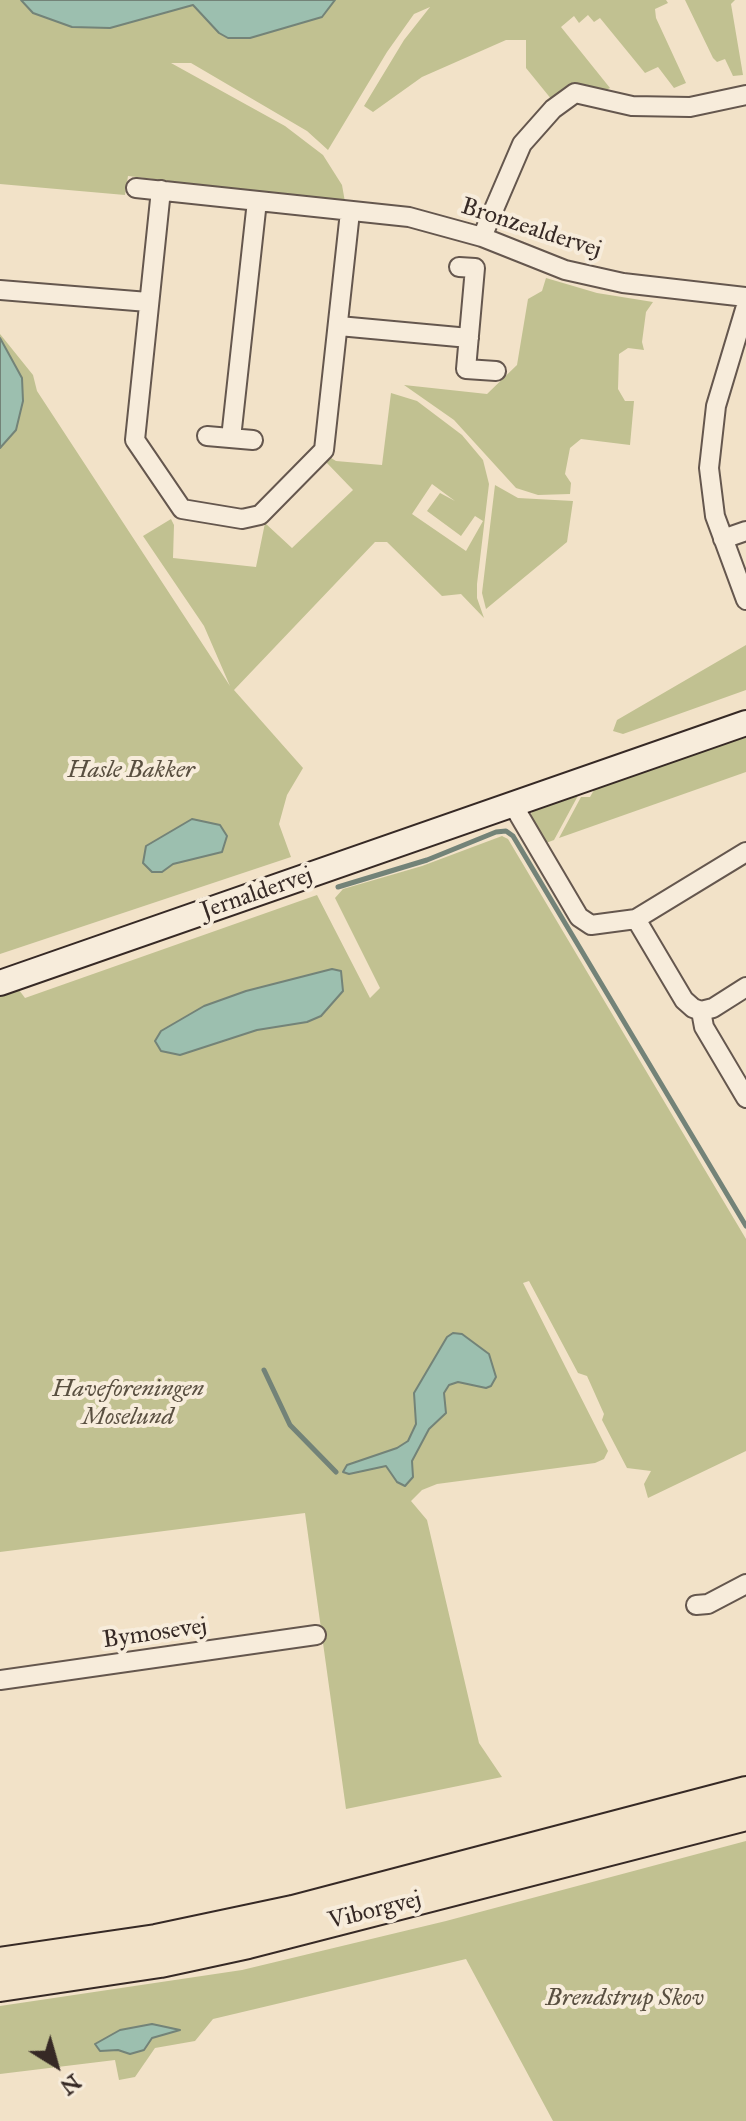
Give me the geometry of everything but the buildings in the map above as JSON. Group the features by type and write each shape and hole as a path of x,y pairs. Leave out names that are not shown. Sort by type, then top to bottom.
{"main road":[{"name":"Viborgvej","path":"0,1962 156,1939 293,1910 746,1791"},
{"name":"Viborgvej","path":"0,1987 160,1963 248,1944 746,1816"}],"street":[{"path":"482,237 522,144 553,109 575,93 632,106 690,107 746,95"},
{"name":"Bronzealdervej","path":"136,188 409,217 482,237 565,270 609,280 746,297"},
{"path":"161,190 135,440 179,506 205,514 242,519 260,515 322,455 350,212"},
{"path":"231,438 257,201"},
{"path":"459,267 475,268 466,369 496,371"},
{"path":"0,290 148,302"},
{"path":"746,306 710,439 711,494 723,539 746,600"},
{"path":"339,326 469,338"},
{"path":"207,436 253,440"},
{"path":"723,539 746,531"},
{"name":"Jernaldervej","path":"0,983 746,723"},
{"path":"513,805 582,921 597,925 636,919 746,852"},
{"path":"636,919 684,1000 701,1011 704,1027 746,1098"},
{"path":"701,1011 713,1008 746,987"},
{"path":"696,1605 708,1604 746,1584"},
{"name":"Bymosevej","path":"0,1680 316,1635"}],"green space":[{"path":"0,0 666,0 668,3 655,9 656,18 686,83 674,88 658,67 645,73 600,18 594,22 588,15 579,23 574,16 561,27 610,88 602,92 552,100 526,68 526,40 506,40 422,77 373,112 364,106 404,40 430,7 414,14 387,52 328,150 307,131 191,63 171,63 285,126 323,155 342,185 345,202 128,176 125,195 0,184"},
{"path":"685,0 735,0 731,4 743,75 733,76 725,59 717,62 713,58"},
{"path":"546,278 597,293 653,302 646,312 642,342 644,350 628,348 619,354 618,389 625,401 634,401 630,445 581,439 570,448 565,474 571,483 570,494 538,495 516,488 454,420 404,385 487,394 517,365 528,299 542,291"},
{"name":"Hasle Bakker","path":"0,334 33,375 37,391 230,686 204,626 143,536 171,519 174,525 173,558 256,567 265,523 292,548 353,490 326,462 331,458 382,465 391,393 417,401 462,435 483,460 489,484 477,584 477,598 484,618 461,594 442,596 387,542 375,542 234,690 303,768 287,795 279,824 291,857 0,954","holes":["432,484 455,501 440,493 427,511 461,536 475,516 483,521 466,551 412,514"]},
{"path":"495,485 518,498 573,501 567,542 486,609 482,593"},
{"path":"746,645 746,690 623,734 613,731 617,720"},
{"path":"746,732 746,772 559,838 581,797 590,797 594,790 615,782 616,777"},
{"path":"580,792 554,840 546,843 531,816 532,809"},
{"name":"Haveforeningen Moselund","path":"502,836 508,839 746,1239 746,1451 648,1498 644,1484 651,1471 627,1468 602,1420 604,1414 587,1376 578,1373 529,1281 523,1283 608,1451 604,1459 595,1463 437,1484 422,1490 411,1501 427,1520 479,1743 502,1777 346,1809 305,1513 0,1552 0,997 19,990 25,998 317,895 370,998 380,988 335,898 343,889 422,866","holes":["332,969 321,1016 307,1022 257,1030 180,1055 161,1031 204,1006 246,991"]},
{"name":"Brendstrup Skov","path":"746,1841 746,2121 553,2121 466,1959 213,2019 195,2041 155,2048 135,2077 119,2080 115,2060 0,2074 0,2006 242,1970 446,1921"}],"shaded area":[{"path":"21,0 335,0 322,17 250,38 228,38 219,33 193,5 110,28 72,27 33,13"},
{"path":"0,338 22,378 23,401 16,430 0,448"},
{"path":"192,819 220,825 227,836 222,852 173,864 162,872 152,872 143,863 146,846"},
{"path":"332,969 341,971 343,991 321,1016 307,1022 257,1030 180,1055 161,1051 155,1041 161,1031 204,1006 246,991"},
{"path":"453,1333 462,1334 489,1354 496,1377 491,1386 486,1388 458,1382 449,1385 444,1393 446,1413 429,1429 412,1461 413,1477 405,1486 397,1482 386,1466 349,1474 343,1472 347,1465 397,1448 408,1441 416,1424 414,1393 447,1337"},
{"path":"152,2024 180,2030 152,2038 144,2050 130,2054 118,2050 100,2051 95,2044 120,2030"}],"waterway":[{"path":"338,887 427,860 496,832 506,831 513,836 746,1226"},
{"path":"264,1370 290,1425 336,1472"}]}
